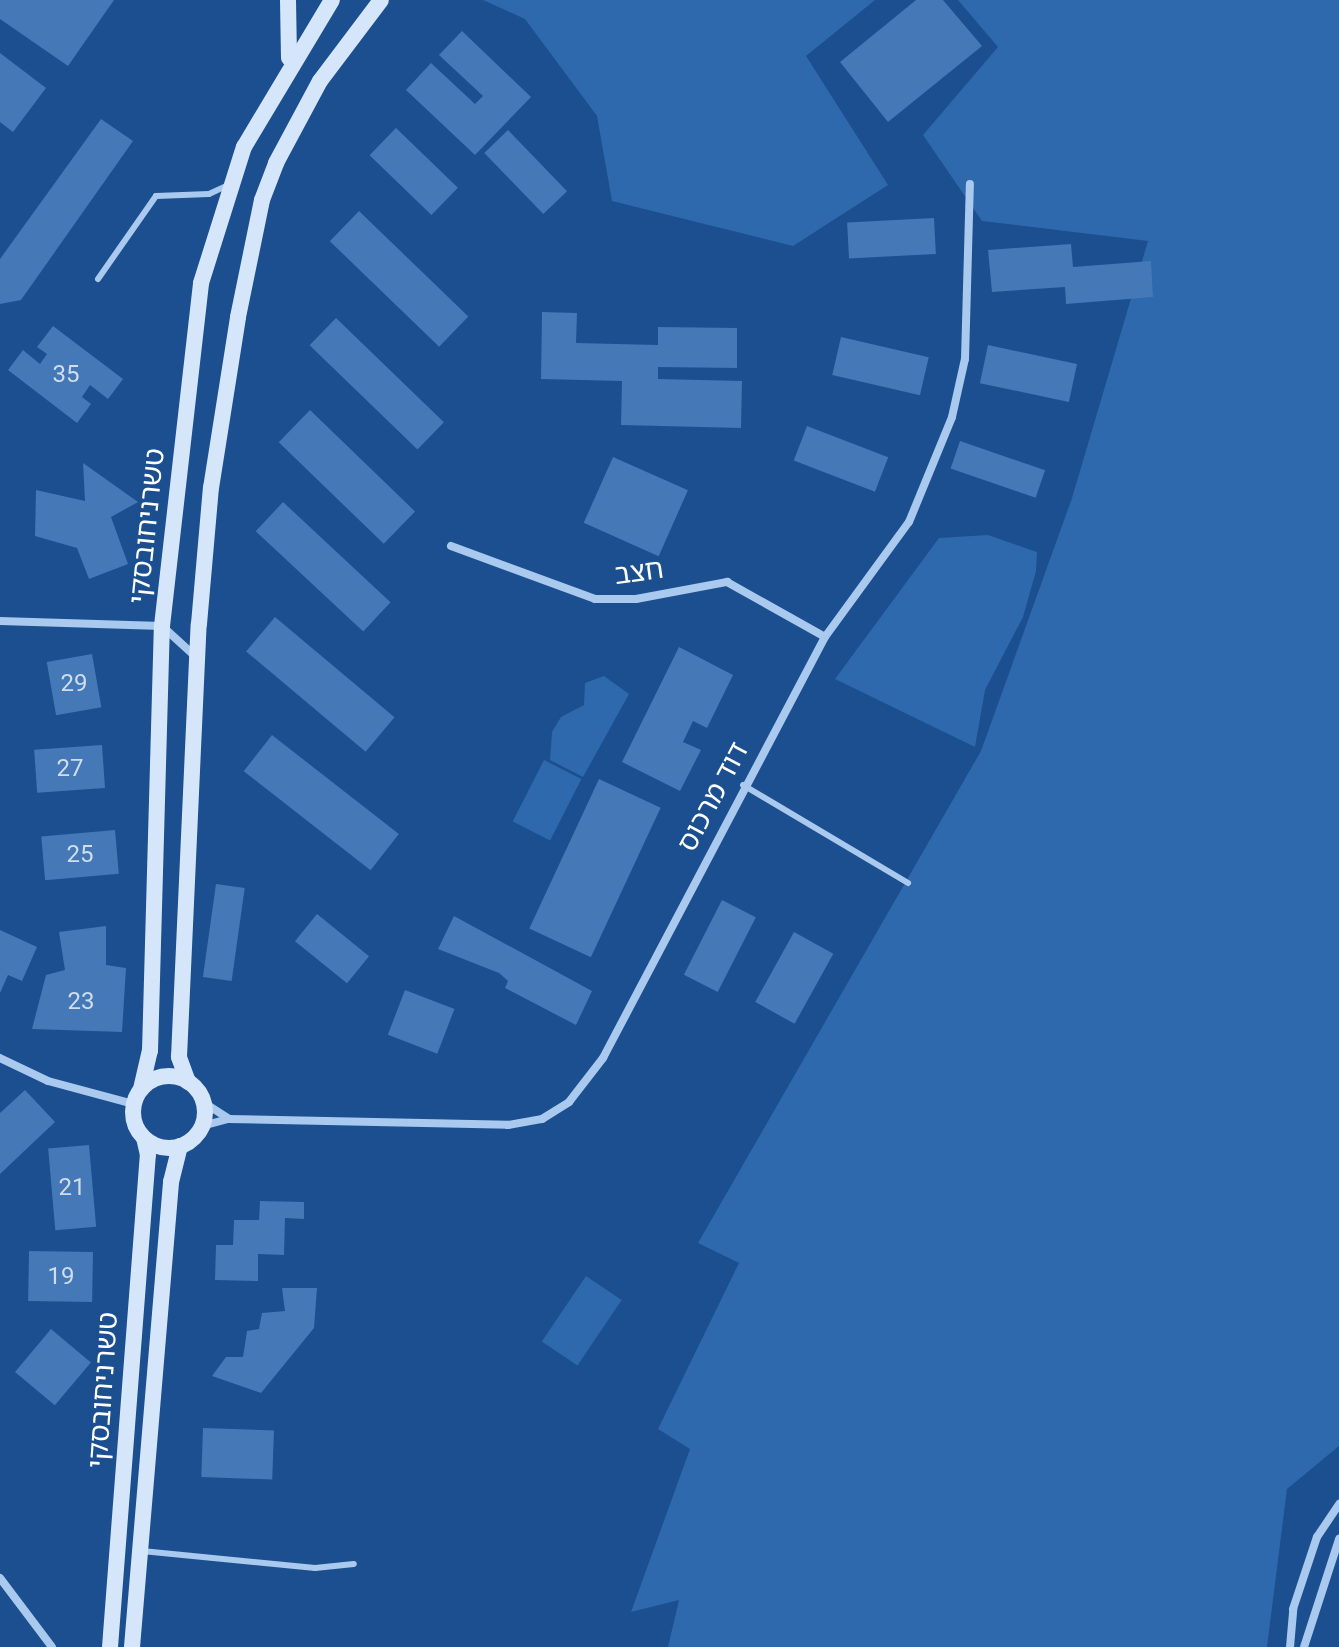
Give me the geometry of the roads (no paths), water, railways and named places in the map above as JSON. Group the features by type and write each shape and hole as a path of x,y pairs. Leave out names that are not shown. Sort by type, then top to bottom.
{"street":[{"path":"287,67 288,0"},
{"name":"טשרניחובסקי","path":"137,1096 150,1051 162,626 201,283 228,185 287,67 332,0"},
{"path":"229,1119 203,1102 188,1082 179,1057 198,662 211,488 262,200 304,107 376,1"},
{"name":"דוד מרכוס","path":"202,1126 229,1119 508,1125 542,1119 560,1108 603,1058 743,785 825,637 909,522 952,417 965,359 970,184"},
{"name":"חצב","path":"451,546 595,599 636,599 727,582 825,637"},
{"path":"0,621 162,626 198,662"},
{"path":"0,1058 48,1081 137,1096"},
{"path":"137,1096 158,1077 188,1082"},
{"path":"137,1096 144,1138 161,1147 180,1146 202,1126 203,1102"},
{"name":"טשרניחובסקי","path":"110,1647 148,1155 144,1138"},
{"name":"טשרניחובסקי","path":"132,1647 171,1182 180,1146"},
{"path":"1290,1647 1293,1609 1312,1551 1339,1504"},
{"path":"1304,1647 1339,1539"},
{"path":"0,1578 52,1647"}],"lane":[{"path":"98,279 156,196 209,194 228,185"},
{"path":"743,785 908,883"},
{"path":"142,1551 315,1568 354,1564"}]}
